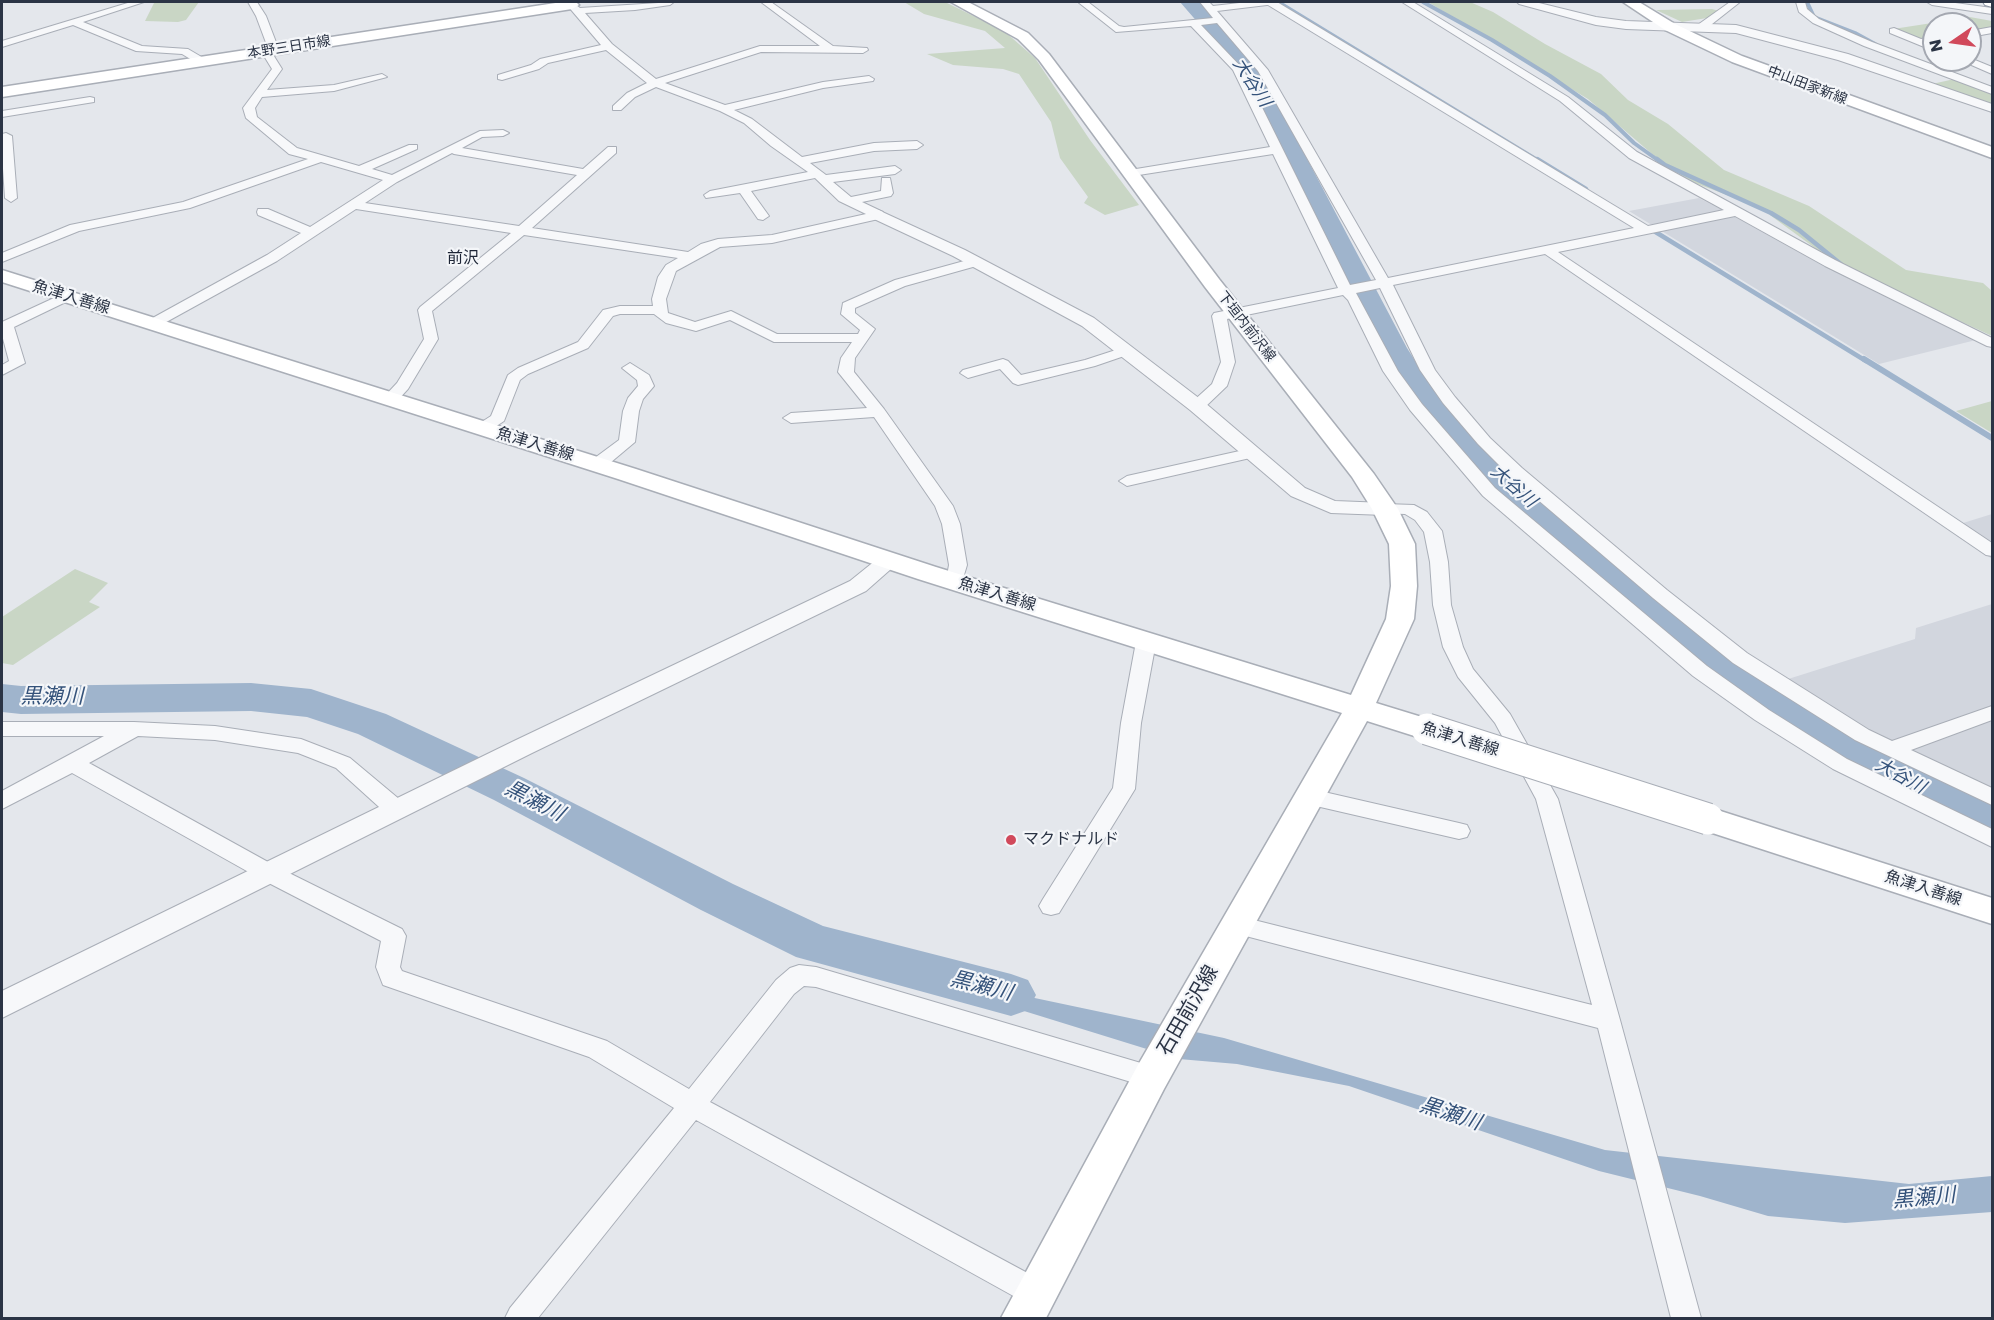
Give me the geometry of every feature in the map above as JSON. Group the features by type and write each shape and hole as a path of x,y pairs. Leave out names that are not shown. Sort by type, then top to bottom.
{"main road":[{"name":"下垣内前沢線","path":"958,2 1012,29 1035,47 1235,312 1362,474 1385,509 1402,544 1404,586 1400,619 1359,707"},
{"name":"中山田家新線","path":"1630,2 1670,27 1737,59 1992,153"},
{"name":"本野三日市線","path":"2,92 573,6"},
{"name":"魚津入善線","path":"2,276 483,428 889,561 1359,707 1992,911"},
{"name":"石田前沢線","path":"1029,1306 1151,1077 1311,797 1359,707"}],"street":[{"path":"2,44 139,2"},
{"path":"252,2 261,16 277,69 249,108 252,118 293,151 393,179"},
{"path":"573,6 635,7 670,2"},
{"path":"765,2 831,49"},
{"path":"1083,2 1116,29 1220,20"},
{"path":"1207,5 1269,2 1646,230"},
{"path":"1407,2 1564,99 1633,155 1830,263 1992,343"},
{"path":"1523,2 1596,21 1736,29 1843,57 1992,108"},
{"path":"1703,26 1735,2"},
{"path":"1801,2 1802,10 1816,21 1868,44 1992,91"},
{"path":"1932,2 1992,11"},
{"path":"98,3 120,8"},
{"path":"1207,5 1263,70 1428,370 1449,400 1516,472 1660,594 1740,658 1862,735 1992,797"},
{"path":"573,6 608,46 655,83 724,109 748,121 821,176 843,198 975,262 1088,322 1197,406 1298,492 1331,507 1408,509 1421,516 1433,531 1440,562 1442,605 1453,646 1466,672 1503,718 1547,799 1637,1128 1686,1318"},
{"path":"73,22 140,49 184,51 201,61"},
{"path":"1193,22 1238,69 1276,150 1391,371 1416,407 1488,492 1642,624 1700,671 1762,715 1840,764 1992,839"},
{"path":"1894,31 1920,42"},
{"path":"502,77 535,68 544,61 608,46"},
{"path":"616,108 631,96 655,83 760,49 863,50"},
{"path":"259,94 334,88 382,77"},
{"path":"724,109 823,85 869,79"},
{"path":"11,198 2,116 90,100"},
{"path":"154,323 272,258 393,179 454,150 480,134 503,133"},
{"path":"801,161 874,147 917,145"},
{"path":"360,170 413,147"},
{"path":"454,150 586,173"},
{"path":"390,399 403,386 430,339 425,310 521,231 612,150"},
{"path":"1130,174 1276,150"},
{"path":"2,258 75,228 186,205 319,159"},
{"path":"710,195 821,176 895,170"},
{"path":"850,201 887,193 886,181"},
{"path":"743,189 763,216"},
{"path":"354,205 689,256"},
{"path":"263,212 312,232"},
{"path":"1197,406 1219,386 1228,362 1219,316 1735,212"},
{"path":"863,338 774,338 731,315 696,327 661,315 659,299 665,277 671,268 689,256 718,243 772,239 878,215"},
{"path":"1547,250 1992,551"},
{"path":"955,581 958,565 951,524 944,506 878,412 846,372 848,358 868,329 848,314 848,306 900,283 975,262"},
{"path":"2,371 17,363 6,325 67,296"},
{"path":"483,428 498,418 513,378 523,371 583,345 608,313 620,310 660,310"},
{"path":"968,373 1003,364 1018,380 1080,366 1125,351"},
{"path":"597,465 627,442 631,411 636,398 646,386 644,378 630,368"},
{"path":"791,418 878,412"},
{"path":"1127,481 1252,453"},
{"path":"2,1005 523,747 858,586 889,561"},
{"path":"1051,906 1124,789 1131,723 1146,642"},
{"path":"1891,749 1992,713"},
{"path":"2,729 134,729 215,733 301,746 343,763 397,810"},
{"path":"2,801 134,729"},
{"path":"73,764 269,873 394,936 388,967 392,978 598,1049 1029,1306"},
{"path":"1311,797 1459,831"},
{"path":"1238,925 1608,1020"},
{"path":"520,1318 785,987 799,975 816,977 1151,1077"}],"shaded area":[{"path":"1699,198 1976,340 1879,364 1629,211"},
{"path":"1992,514 1992,559 1947,528"},
{"path":"1992,604 1992,800 1862,730 1785,680 1915,639 1916,628"}],"green space":[{"path":"199,2 186,20 178,22 145,21 154,3"},
{"path":"904,2 945,2 1004,31 1035,58 1090,140 1139,205 1105,215 1084,203 1088,197 1060,158 1051,122 1019,74 1003,69 953,65 927,54 1005,48 985,31 924,14"},
{"path":"1428,2 1470,2 1493,12 1545,44 1601,74 1628,100 1668,124 1724,170 1809,206 1906,270 1983,283 1992,291 1992,336 1906,296 1819,251 1759,207 1679,177 1588,99"},
{"path":"1712,9 1719,11 1707,18 1682,22 1656,10"},
{"path":"1982,19 1992,21 1992,28 1982,29"},
{"path":"1922,25 1922,39 1915,38 1893,29"},
{"path":"1959,78 1987,86 1992,85 1992,104 1932,84"},
{"path":"1992,401 1992,433 1956,411"},
{"path":"75,569 108,583 89,602 100,607 13,665 2,663 2,617"}],"water":[{"path":"869,963 1224,1038 1605,1150 1909,1184 1992,1176 1992,1212 1845,1223 1768,1216 1700,1196 1599,1171 1349,1086 1237,1064 1179,1059"}],"waterway":[{"name":"大谷川","path":"1189,2 1233,51 1255,81 1392,348 1421,394 1472,451 1701,651 1812,729 1928,792 1992,821"},
{"path":"1278,2 1539,161"},
{"path":"1423,2 1492,40 1550,76 1605,115 1634,143 1659,161"},
{"path":"1807,2 1814,17 1855,33 1875,44"},
{"path":"1537,159 1586,189"},
{"path":"1657,159 1665,165 1771,213 1799,230 1842,265"},
{"path":"1649,228 1866,361"},
{"path":"1864,359 1992,438"},
{"name":"黒瀬川","path":"2,698 21,700 251,697 311,703 372,724 509,789 717,897 813,943 1011,995"}],"place":[{"name":"マクドナルド","path":"1011,840"}],"district":[{"name":"前沢","path":"463,259"}]}
